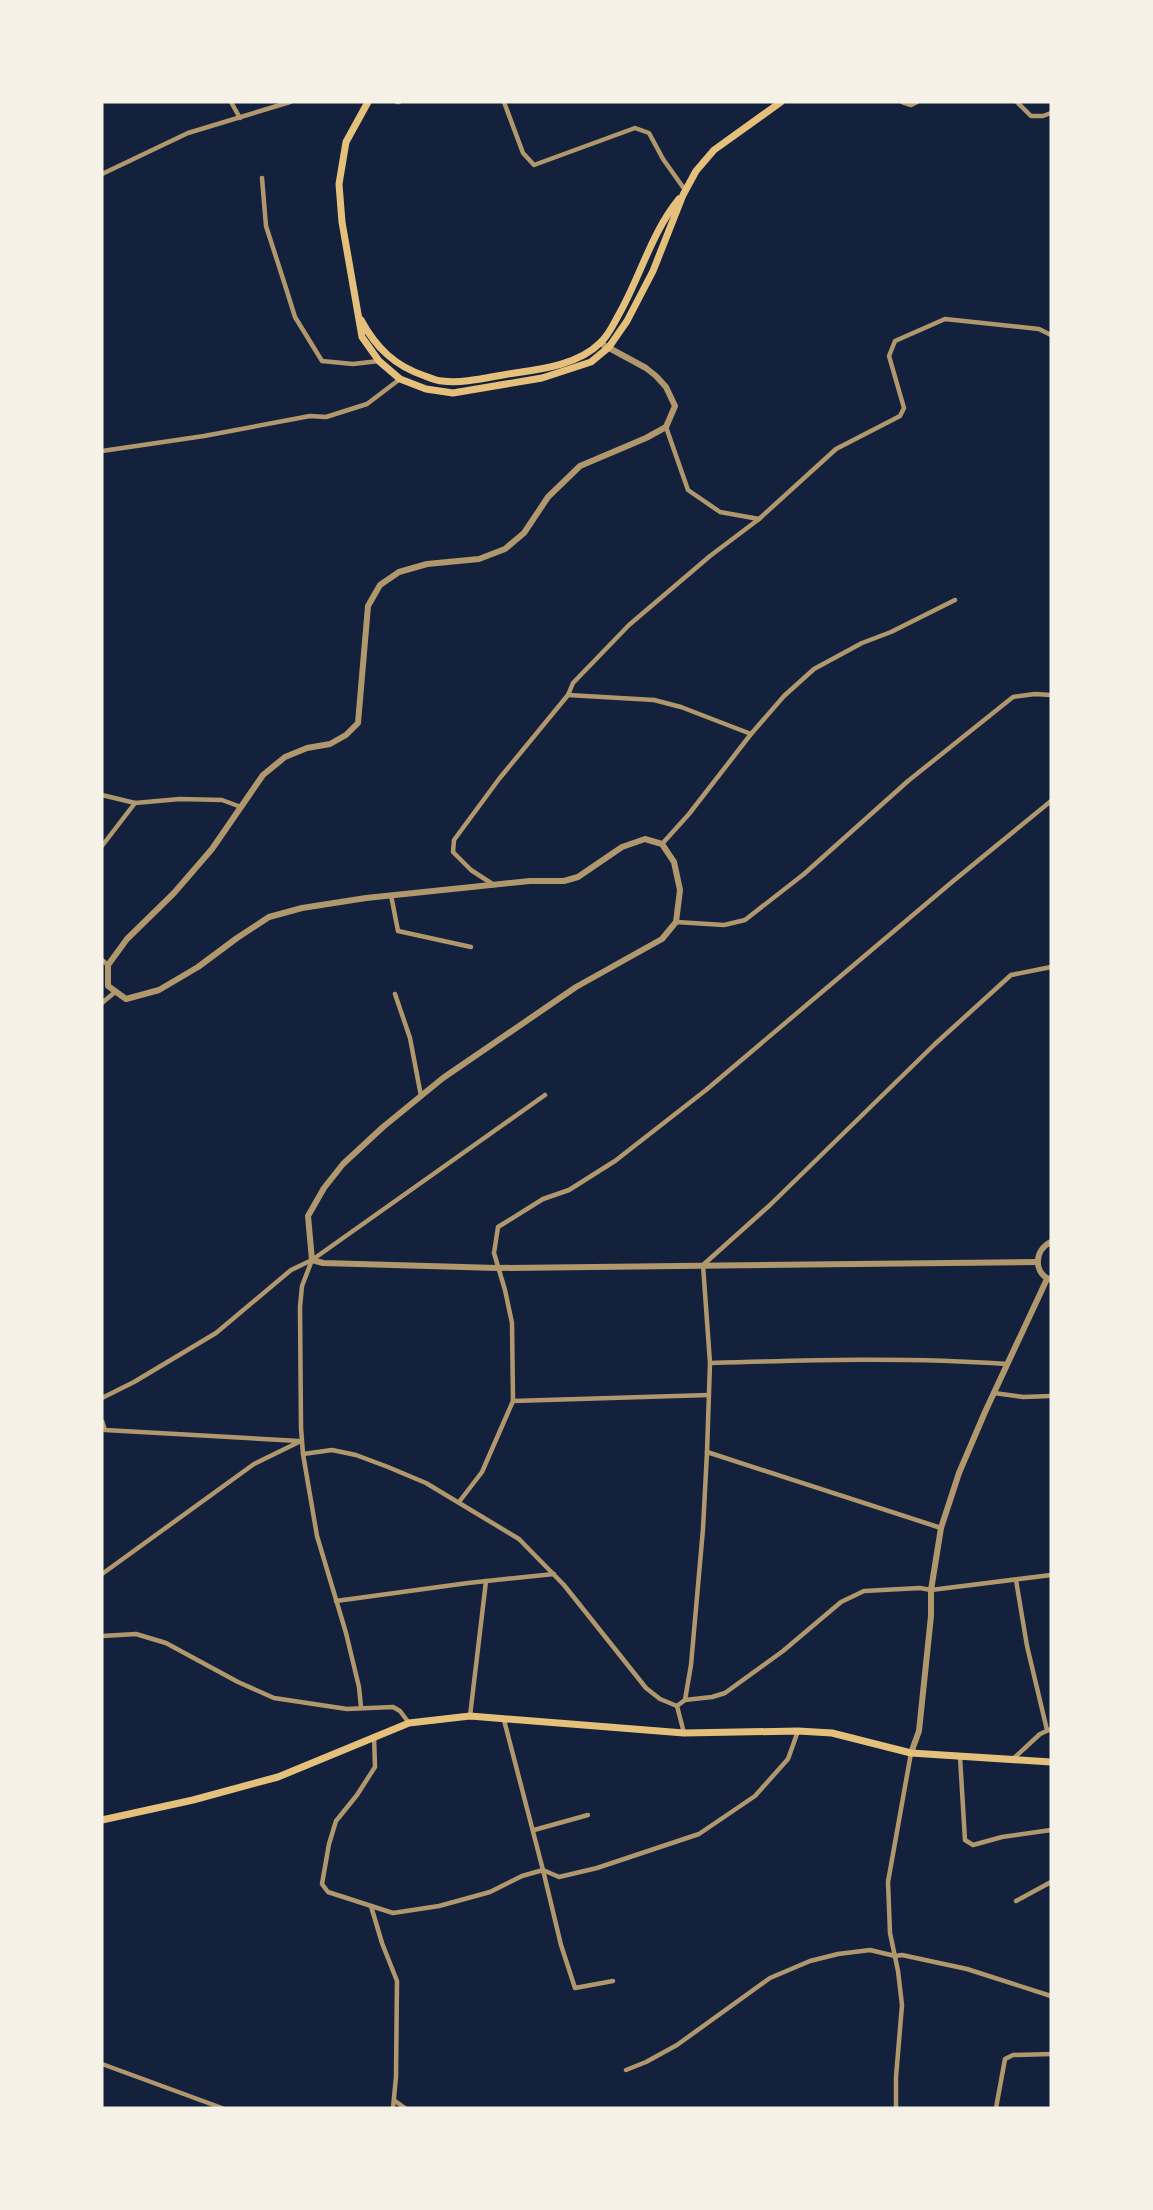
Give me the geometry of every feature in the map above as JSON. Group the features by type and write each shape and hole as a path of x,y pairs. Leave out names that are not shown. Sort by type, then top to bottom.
{"main road":[{"path":"368,102 346,142 339,184 342,222 362,337 379,361 400,379 426,389 453,393 542,378 591,363 609,347 627,321 653,271 684,193 696,171 714,150 781,102"},
{"path":"357,313 368,332 393,362 441,381 459,381 574,360 600,343 633,290 660,225 684,193"},
{"path":"102,1820 193,1800 278,1777 409,1723 470,1716 684,1733 798,1731 832,1733 911,1753 1051,1762"}],"street":[{"path":"231,102 240,118"},
{"path":"102,174 188,133 290,102"},
{"path":"504,102 523,153 534,165 635,128 649,133 684,193"},
{"path":"902,102 911,105 917,102"},
{"path":"1017,102 1031,116 1051,113"},
{"path":"262,178 266,226 295,317 311,345 322,361 353,364 379,361"},
{"path":"494,885 471,870 453,852 454,840 499,779 568,695 573,683 629,625 710,556 759,519 836,449 900,416 904,408 889,356 895,341 945,319 1039,329 1051,335"},
{"path":"361,1707 359,1687 346,1633 317,1536 301,1441 300,1307 302,1286 312,1260 308,1216 324,1188 343,1164 383,1127 443,1078 576,987 662,939 676,921 680,890 674,862 662,844 645,839 622,847 578,877 564,881 494,885 302,908 269,918 198,967 159,990 126,999 108,986 108,965 127,939 174,893 212,849 263,776 285,757 307,748 330,744 346,735 358,723 368,606 380,585 399,572 428,564 479,559 505,549 524,533 548,497 580,466 666,427 675,406 666,387 646,368 600,343"},
{"path":"102,451 204,436 310,416 326,417 367,404 400,379"},
{"path":"666,427 688,490 720,512 759,519"},
{"path":"662,844 784,696 814,669 862,642 891,632 955,600"},
{"path":"676,921 724,925 745,920 804,874 908,781 1013,697 1035,694 1051,695"},
{"path":"568,695 654,700 681,707 751,734"},
{"path":"102,795 135,802 180,799 222,800 241,807"},
{"path":"459,1502 482,1472 513,1401 512,1323 506,1290 494,1253 498,1227 543,1199 569,1190 615,1161 715,1083 1051,801"},
{"path":"102,846 135,802"},
{"path":"391,896 398,931 471,947"},
{"path":"102,960 108,965"},
{"path":"703,1265 770,1205 935,1044 1011,975 1051,967"},
{"path":"102,1003 115,992"},
{"path":"395,994 410,1038 422,1096"},
{"path":"102,1398 134,1382 216,1333 291,1270 312,1260 545,1095"},
{"path":"896,2108 902,2005 890,1933 888,1882 911,1753 919,1731 926,1679 931,1590 941,1528 959,1473 1007,1364 1049,1280 1039,1269 1037,1262 1042,1249 1051,1242"},
{"path":"312,1260 323,1263 497,1268 1037,1262"},
{"path":"685,1700 691,1665 707,1452 710,1363 703,1265"},
{"path":"710,1363 850,1358 937,1359 1007,1364"},
{"path":"994,1393 1023,1397 1051,1396"},
{"path":"513,1401 709,1395"},
{"path":"102,1421 105,1430 301,1441"},
{"path":"102,1574 254,1464 301,1441"},
{"path":"303,1454 332,1450 357,1455 426,1484 519,1539 554,1574 596,1622 646,1688 660,1699 677,1706"},
{"path":"707,1452 941,1528"},
{"path":"336,1601 554,1574"},
{"path":"677,1706 685,1700 725,1693 783,1651 842,1602 864,1592 920,1588 931,1590 1051,1575"},
{"path":"1011,1760 1040,1734 1049,1730 1027,1646 1016,1580"},
{"path":"470,1716 486,1581"},
{"path":"102,1636 136,1634 166,1642 238,1682 274,1698 347,1708 393,1707 400,1711 409,1723"},
{"path":"677,1706 684,1733"},
{"path":"504,1720 534,1830 561,1945 575,1988 613,1981"},
{"path":"374,1736 375,1767 336,1821 329,1844 322,1884 328,1892 393,1913 439,1906 490,1892 522,1876 543,1870 560,1877 597,1868 699,1834 755,1796 788,1759 798,1731"},
{"path":"960,1756 965,1840 973,1845 1002,1837 1051,1830"},
{"path":"534,1830 588,1815"},
{"path":"1016,1901 1051,1882"},
{"path":"371,1906 397,1982 393,2108"},
{"path":"626,2070 677,2045 770,1978 810,1961 838,1954 870,1950 895,1956 902,1955 967,1969 1051,1996"},
{"path":"996,2108 1005,2059 1013,2055 1051,2054"},
{"path":"102,2064 222,2108"},
{"path":"395,2101 405,2108"}]}
